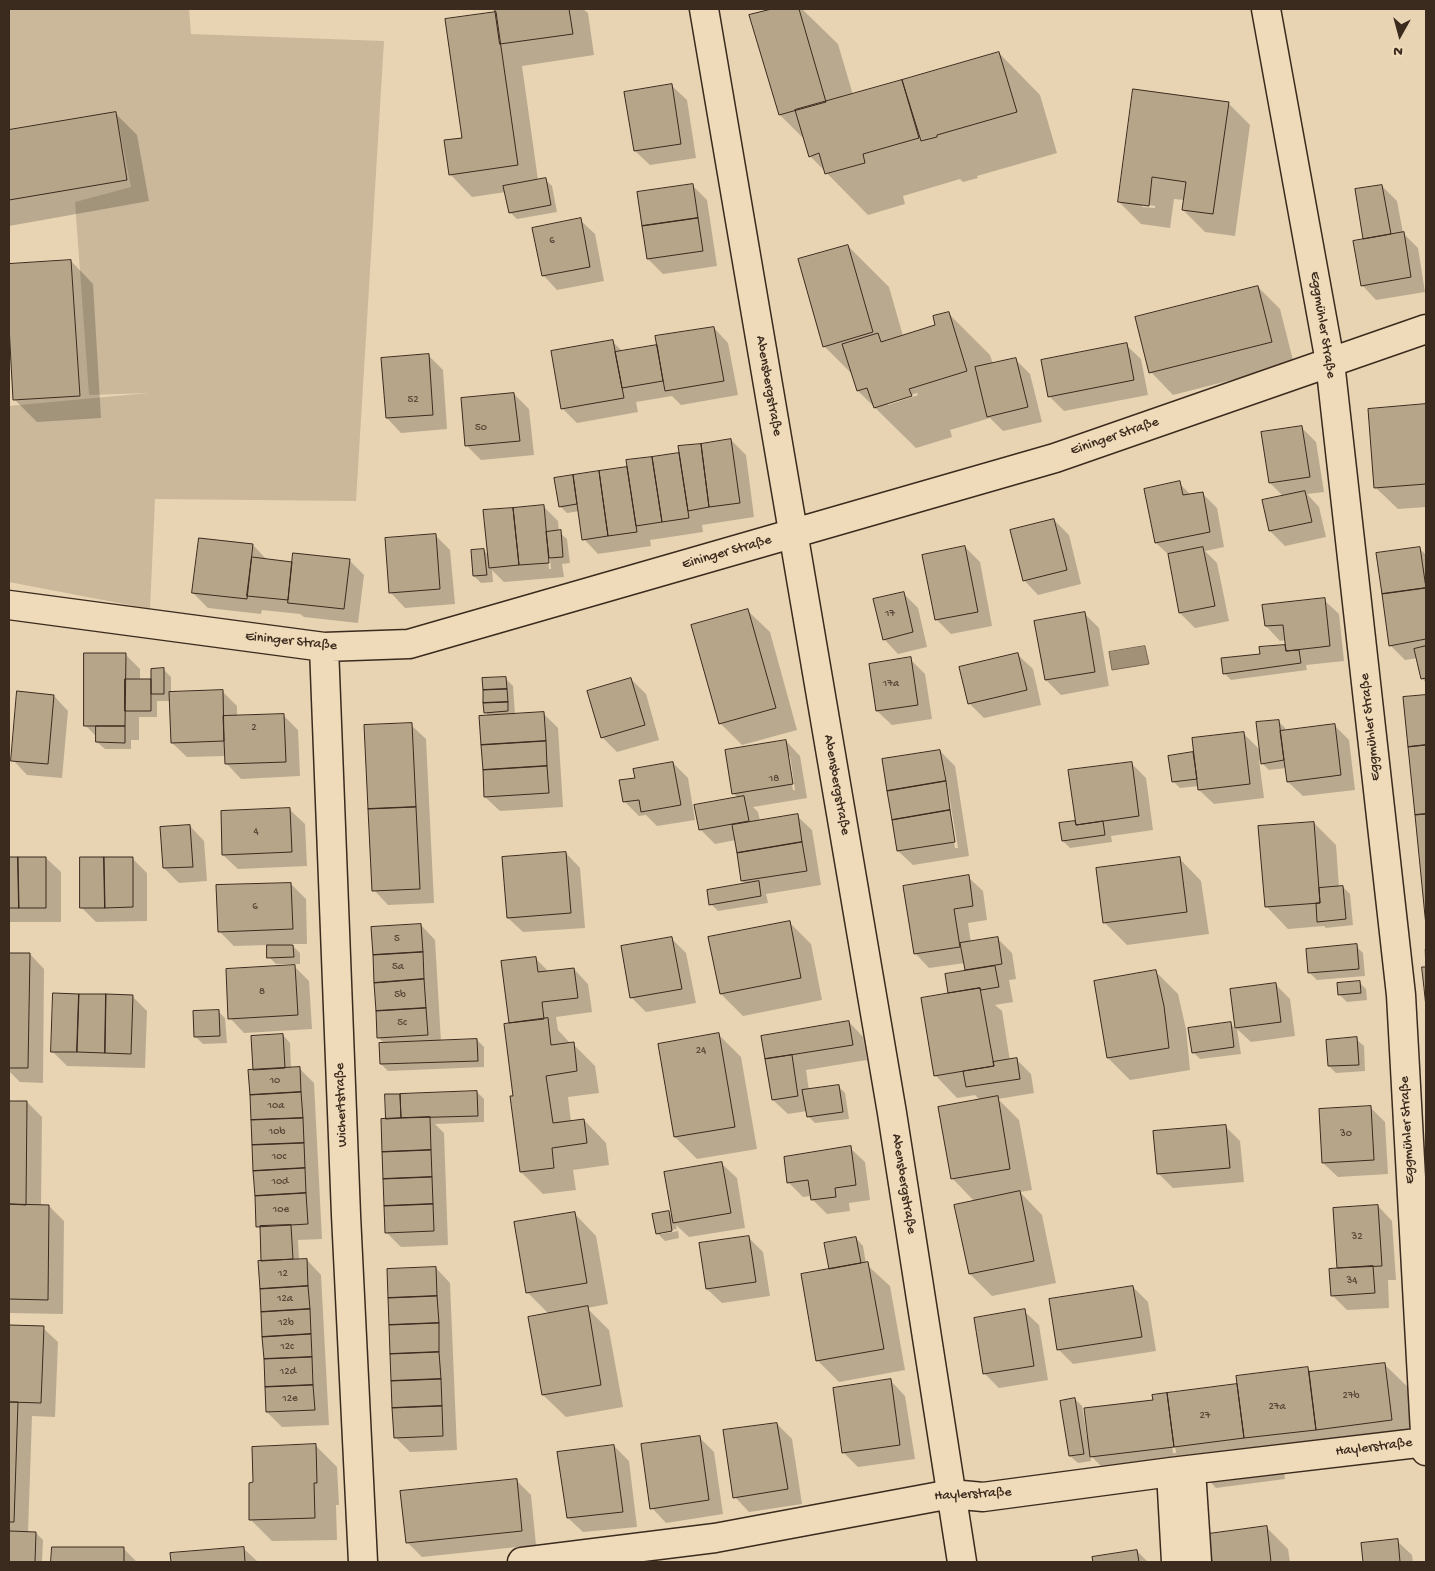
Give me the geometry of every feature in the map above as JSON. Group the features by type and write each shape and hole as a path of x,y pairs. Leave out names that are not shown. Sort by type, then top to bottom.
{"street":[{"name":"Abensbergstraße","path":"704,9 892,1113 962,1562"},
{"name":"Eggmühler Straße","path":"1266,9 1330,362 1401,995 1426,1451"},
{"name":"Eininger Straße","path":"9,606 324,648 409,644 1055,458 1426,329"},
{"name":"Wichertstraße","path":"324,648 346,1214 363,1562"},
{"name":"Haylerstraße","path":"522,1562 715,1538 951,1494 983,1497 1426,1442"},
{"path":"1176,1562 1181,1471"},
{"path":"1181,1471 1197,1562"}],"shaded area":[{"path":"9,9 189,9 191,34 384,41 356,501 155,499 150,609 9,582 9,406 148,393 89,395 75,202 131,187 116,112 9,130"},
{"path":"1145,646 1149,664 1112,670 1109,652"}],"building":[{"path":"495,9 569,9 573,34 500,44"},
{"path":"772,9 799,9 826,102 779,115 749,15"},
{"path":"496,12 518,165 449,175 444,140 462,138 445,19"},
{"path":"999,52 1017,112 921,141 902,80"},
{"path":"902,80 919,138 863,154 865,163 825,174 819,153 809,157 795,110"},
{"path":"672,84 681,144 634,151 624,92"},
{"path":"1133,89 1229,102 1213,214 1182,210 1186,182 1152,177 1149,206 1118,202"},
{"path":"116,112 127,180 9,200 9,130"},
{"path":"546,178 551,205 509,213 503,186"},
{"path":"693,184 698,218 642,226 637,192"},
{"path":"1382,185 1391,234 1363,239 1355,189"},
{"path":"581,218 590,267 542,276 532,228"},
{"path":"698,218 703,251 647,259 642,226"},
{"path":"1404,232 1411,277 1361,286 1353,241"},
{"path":"848,245 873,332 823,347 798,259"},
{"path":"71,260 80,396 13,400 9,326 9,264"},
{"path":"1258,286 1272,342 1149,373 1135,317"},
{"path":"949,312 967,371 909,389 912,396 874,408 867,388 857,391 842,344 878,333 881,342 935,325 933,316"},
{"path":"714,327 724,381 665,391 655,336"},
{"path":"613,340 624,398 561,409 551,351"},
{"path":"1127,343 1134,380 1048,397 1041,360"},
{"path":"657,345 663,381 622,388 615,352"},
{"path":"429,354 433,415 386,418 381,358"},
{"path":"1016,358 1028,407 987,417 975,367"},
{"path":"514,393 520,441 465,446 461,398"},
{"path":"1426,404 1426,484 1374,488 1368,409"},
{"path":"1302,426 1310,477 1269,483 1261,432"},
{"path":"731,439 740,503 709,507 701,444"},
{"path":"701,444 709,507 688,511 678,446"},
{"path":"679,453 689,518 662,522 652,457"},
{"path":"652,457 662,522 636,526 626,460"},
{"path":"627,467 637,532 608,536 599,471"},
{"path":"599,471 608,536 582,540 573,475"},
{"path":"573,475 577,504 559,507 554,478"},
{"path":"1180,481 1183,495 1203,492 1210,532 1155,543 1144,489"},
{"path":"1305,491 1312,522 1269,531 1262,500"},
{"path":"544,505 549,563 519,565 513,508"},
{"path":"513,508 519,565 489,568 483,510"},
{"path":"1054,519 1067,570 1023,581 1010,530"},
{"path":"561,530 563,557 549,558 546,532"},
{"path":"436,534 440,589 389,593 385,538"},
{"path":"199,538 253,544 247,599 192,593"},
{"path":"965,546 978,612 935,620 922,555"},
{"path":"1203,547 1215,606 1179,613 1168,554"},
{"path":"1420,547 1426,588 1382,594 1376,553"},
{"path":"484,549 487,575 473,576 471,550"},
{"path":"293,553 350,559 344,609 288,603"},
{"path":"252,557 292,562 288,600 247,596"},
{"path":"1426,588 1426,639 1389,646 1382,594"},
{"path":"904,592 913,632 883,640 873,599"},
{"path":"1325,598 1330,646 1286,651 1283,625 1265,626 1262,605"},
{"path":"748,609 776,708 719,724 691,625"},
{"path":"1085,612 1095,672 1045,680 1034,621"},
{"path":"1285,645 1286,651 1299,650 1301,663 1223,674 1221,658 1260,654 1259,647"},
{"path":"1426,646 1426,678 1421,679 1414,649"},
{"path":"84,653 126,653 125,726 84,726"},
{"path":"1018,653 1027,690 968,704 959,667"},
{"path":"911,657 918,705 876,711 869,664"},
{"path":"164,668 164,694 151,694 151,669"},
{"path":"506,677 507,689 483,690 482,678"},
{"path":"631,678 645,725 601,738 587,691"},
{"path":"125,679 151,679 151,711 125,711"},
{"path":"507,689 508,702 483,703 483,690"},
{"path":"223,690 224,741 171,743 169,692"},
{"path":"17,691 54,695 48,764 11,761"},
{"path":"1426,695 1426,745 1408,747 1403,697"},
{"path":"508,702 508,711 484,713 483,703"},
{"path":"544,712 546,741 481,745 479,716"},
{"path":"284,714 286,762 225,764 223,716"},
{"path":"1279,720 1284,760 1261,764 1256,722"},
{"path":"412,723 416,807 368,809 364,725"},
{"path":"1335,724 1341,775 1287,782 1280,731"},
{"path":"96,726 125,726 125,743 96,742"},
{"path":"1244,732 1250,784 1198,790 1192,738"},
{"path":"786,740 793,784 732,794 725,750"},
{"path":"546,741 547,766 483,770 481,745"},
{"path":"1426,745 1426,814 1415,815 1408,747"},
{"path":"940,750 946,781 887,791 882,759"},
{"path":"1193,752 1197,779 1172,782 1168,756"},
{"path":"673,762 681,805 641,812 639,800 623,802 619,780 635,778 633,769"},
{"path":"1132,762 1139,816 1076,825 1068,770"},
{"path":"547,766 549,793 484,797 483,770"},
{"path":"946,781 950,810 892,820 887,791"},
{"path":"744,796 749,821 699,830 694,805"},
{"path":"416,807 420,889 372,891 368,809"},
{"path":"290,808 292,852 222,855 221,811"},
{"path":"950,810 955,842 897,851 892,820"},
{"path":"798,814 802,842 737,853 732,825"},
{"path":"1426,814 1426,926 1415,815"},
{"path":"1075,821 1076,825 1103,821 1105,835 1062,841 1059,823"},
{"path":"1314,822 1320,903 1265,907 1258,826"},
{"path":"190,825 193,867 163,868 160,827"},
{"path":"802,842 807,871 741,881 737,853"},
{"path":"566,852 571,913 507,918 502,857"},
{"path":"9,857 18,857 19,908 9,908"},
{"path":"18,857 46,857 46,908 19,908"},
{"path":"80,857 104,857 105,908 80,908"},
{"path":"104,857 133,857 133,907 105,908"},
{"path":"1180,857 1187,912 1103,923 1096,868"},
{"path":"969,875 973,906 954,909 960,947 914,954 903,886"},
{"path":"759,881 761,896 709,905 707,890"},
{"path":"291,883 293,929 218,932 216,885"},
{"path":"1343,886 1346,919 1317,922 1316,903 1320,903 1319,888"},
{"path":"790,921 801,978 720,994 708,937"},
{"path":"421,924 423,952 373,955 371,927"},
{"path":"672,937 682,989 630,998 621,946"},
{"path":"998,937 1002,964 965,970 960,943"},
{"path":"1357,944 1359,969 1308,973 1306,949"},
{"path":"267,945 293,945 294,957 267,958"},
{"path":"423,952 424,979 374,983 373,955"},
{"path":"9,953 30,953 28,1068 9,1068"},
{"path":"536,957 538,972 574,968 578,998 542,1002 544,1019 509,1023 501,961"},
{"path":"295,965 298,1015 228,1019 226,969"},
{"path":"995,966 999,987 948,993 945,974"},
{"path":"1422,967 1426,967 1426,1007 1424,988"},
{"path":"1156,970 1164,1006 1169,1048 1107,1058 1094,981"},
{"path":"424,979 426,1008 376,1011 374,983"},
{"path":"1360,981 1361,993 1338,995 1337,983"},
{"path":"1276,983 1281,1022 1235,1028 1230,989"},
{"path":"980,988 994,1066 934,1076 921,998"},
{"path":"53,993 79,994 77,1052 51,1052"},
{"path":"79,994 106,994 105,1053 77,1052"},
{"path":"106,994 133,995 131,1054 105,1053"},
{"path":"426,1008 428,1035 377,1038 376,1011"},
{"path":"219,1010 220,1036 194,1037 193,1011"},
{"path":"548,1018 551,1045 574,1042 577,1071 546,1076 553,1123 584,1119 587,1143 552,1148 554,1168 520,1172 510,1096 513,1096 504,1024"},
{"path":"849,1021 853,1045 765,1059 761,1036"},
{"path":"1231,1022 1234,1047 1192,1053 1188,1028"},
{"path":"719,1033 735,1127 674,1137 658,1044"},
{"path":"283,1034 285,1068 253,1070 251,1036"},
{"path":"1357,1037 1359,1065 1328,1066 1326,1040"},
{"path":"477,1039 478,1061 380,1064 379,1043"},
{"path":"792,1055 798,1096 772,1100 765,1059"},
{"path":"1017,1058 1020,1079 966,1087 963,1071 994,1066 993,1062"},
{"path":"300,1067 301,1092 250,1095 248,1070"},
{"path":"839,1085 843,1112 807,1117 802,1090"},
{"path":"477,1091 478,1116 401,1118 400,1094"},
{"path":"301,1092 303,1118 251,1120 250,1095"},
{"path":"385,1094 400,1094 401,1118 386,1119"},
{"path":"998,1096 1010,1169 951,1179 938,1107"},
{"path":"9,1101 27,1101 26,1205 9,1204"},
{"path":"1371,1106 1374,1160 1322,1163 1319,1109"},
{"path":"430,1117 431,1150 382,1152 381,1119"},
{"path":"303,1118 304,1143 252,1145 251,1120"},
{"path":"1226,1125 1230,1168 1157,1174 1153,1131"},
{"path":"304,1143 305,1168 253,1171 252,1145"},
{"path":"851,1146 856,1185 835,1188 836,1197 811,1200 808,1180 787,1183 784,1157"},
{"path":"431,1150 432,1177 383,1179 382,1152"},
{"path":"722,1162 731,1213 673,1223 664,1172"},
{"path":"305,1168 306,1193 255,1196 253,1171"},
{"path":"432,1177 433,1204 384,1206 383,1179"},
{"path":"1020,1191 1034,1261 969,1274 954,1205"},
{"path":"306,1193 308,1224 256,1227 255,1196"},
{"path":"9,1204 49,1205 48,1300 9,1299"},
{"path":"433,1204 434,1231 385,1233 384,1206"},
{"path":"1378,1205 1382,1266 1337,1268 1333,1208"},
{"path":"669,1211 672,1231 656,1234 652,1214"},
{"path":"575,1212 587,1283 526,1293 514,1222"},
{"path":"291,1225 293,1259 261,1261 260,1226"},
{"path":"749,1236 756,1282 706,1289 699,1243"},
{"path":"856,1237 861,1263 829,1269 824,1243"},
{"path":"307,1259 308,1286 260,1289 258,1261"},
{"path":"868,1262 884,1349 816,1361 801,1274"},
{"path":"1373,1266 1375,1293 1331,1296 1329,1269"},
{"path":"436,1267 437,1296 388,1298 387,1269"},
{"path":"308,1286 310,1309 261,1312 260,1289"},
{"path":"1133,1286 1142,1337 1057,1350 1049,1299"},
{"path":"437,1296 439,1323 389,1325 388,1298"},
{"path":"588,1306 601,1385 542,1395 528,1317"},
{"path":"310,1309 311,1334 262,1337 261,1312"},
{"path":"1025,1309 1034,1366 983,1374 974,1318"},
{"path":"439,1323 439,1352 390,1354 389,1325"},
{"path":"9,1325 44,1326 41,1403 9,1402"},
{"path":"311,1334 312,1357 264,1359 262,1337"},
{"path":"439,1352 441,1379 391,1381 390,1354"},
{"path":"312,1357 313,1385 265,1387 264,1359"},
{"path":"1385,1363 1392,1420 1316,1430 1309,1372"},
{"path":"1308,1367 1316,1430 1244,1438 1236,1376"},
{"path":"441,1379 442,1406 392,1408 391,1381"},
{"path":"891,1379 900,1445 842,1453 833,1388"},
{"path":"1237,1384 1244,1438 1174,1447 1167,1393"},
{"path":"313,1385 315,1410 266,1412 265,1387"},
{"path":"1167,1393 1174,1447 1090,1457 1084,1408 1153,1400 1152,1395"},
{"path":"1075,1398 1084,1454 1069,1456 1060,1401"},
{"path":"9,1402 18,1402 14,1522 9,1522"},
{"path":"442,1406 443,1436 394,1438 392,1408"},
{"path":"777,1423 788,1489 733,1498 723,1430"},
{"path":"700,1436 709,1500 650,1509 641,1444"},
{"path":"316,1444 317,1483 314,1483 315,1518 249,1520 249,1483 253,1482 252,1447"},
{"path":"614,1445 623,1512 567,1518 557,1452"},
{"path":"517,1479 522,1531 406,1543 400,1491"},
{"path":"1267,1526 1271,1562 1212,1562 1208,1534"},
{"path":"10,1531 36,1532 35,1562 9,1562"},
{"path":"1398,1539 1400,1562 1363,1562 1361,1543"},
{"path":"52,1547 124,1547 124,1562 51,1562"},
{"path":"244,1547 245,1562 171,1562 170,1553"},
{"path":"1137,1550 1139,1562 1093,1562 1092,1557"}]}
